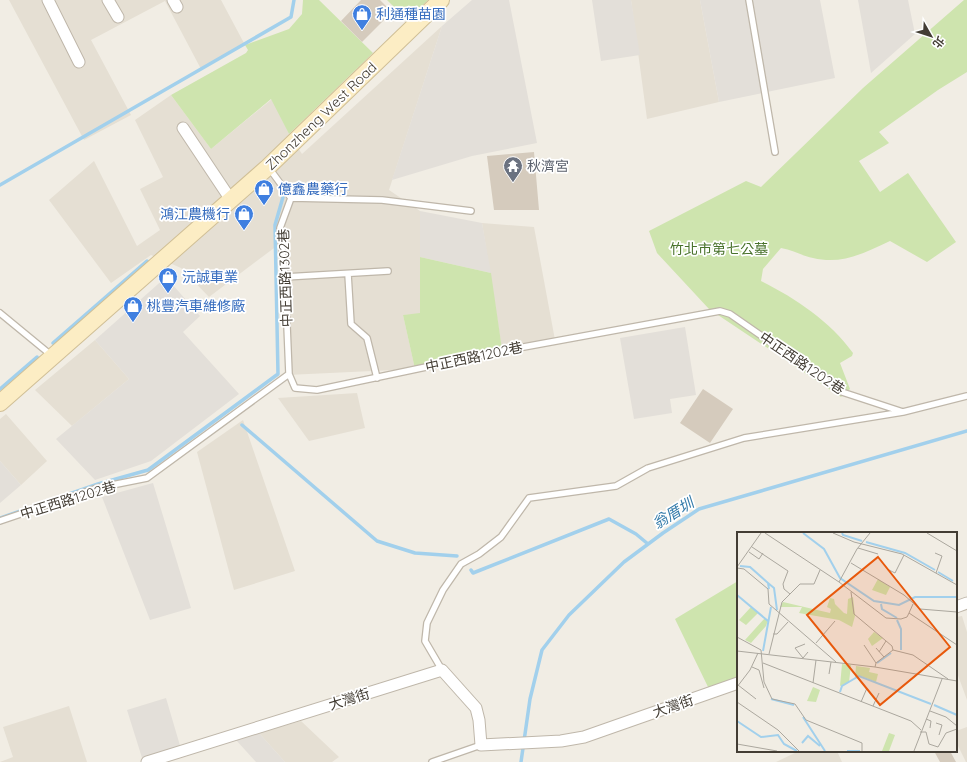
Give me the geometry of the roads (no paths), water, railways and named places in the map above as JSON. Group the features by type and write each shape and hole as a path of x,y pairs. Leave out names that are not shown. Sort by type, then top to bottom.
{"main road":[{"name":"Zhonzheng West Road","path":"0,403 268,167 441,0"}],"street":[{"path":"48,0 79,62"},
{"path":"108,0 118,17"},
{"path":"183,128 230,200"},
{"path":"957,607 967,603"},
{"path":"442,670 476,708 479,720 481,745"},
{"name":"大灣街","path":"147,762 442,670"},
{"name":"大灣街","path":"481,745 561,741 584,736 737,683"}],"lane":[{"path":"749,0 775,152"},
{"path":"268,167 291,198 382,200 471,211"},
{"name":"中正西路1302巷","path":"289,374 285,278 280,228 291,198"},
{"path":"285,278 388,271"},
{"path":"348,274 351,324 367,338 377,378"},
{"name":"中正西路1202巷","path":"0,521 97,488 147,478 289,374 295,388 318,390 502,351 720,311 730,314 842,392 903,412"},
{"path":"0,313 53,356"},
{"path":"442,670 425,641 427,623 443,590 461,564 479,554 501,537 529,498 616,486 648,468 744,438 903,412 967,396"},
{"path":"432,762 481,745"}],"waterway":[{"path":"0,185 291,17 294,0"},
{"path":"0,518 98,484 148,470 278,374 275,225 283,197"},
{"path":"53,343 147,261"},
{"path":"0,389 37,357"},
{"path":"242,425 377,541 415,553 457,556"},
{"name":"翁厝圳","path":"521,762 530,699 542,650 569,615 624,562 663,533 699,509 967,431"},
{"path":"471,570 473,573 609,519 636,534 648,544"}],"place":[{"name":"利通種苗園","path":"362,31"},
{"name":"秋濟宮","path":"513,183"},
{"name":"億鑫農藥行","path":"264,206"},
{"name":"鴻江農機行","path":"244,231"},
{"name":"沅誠車業","path":"168,294"},
{"name":"桃豐汽車維修廠","path":"133,323"}],"park label":[{"name":"竹北市第七公墓","path":"719,249"}]}
